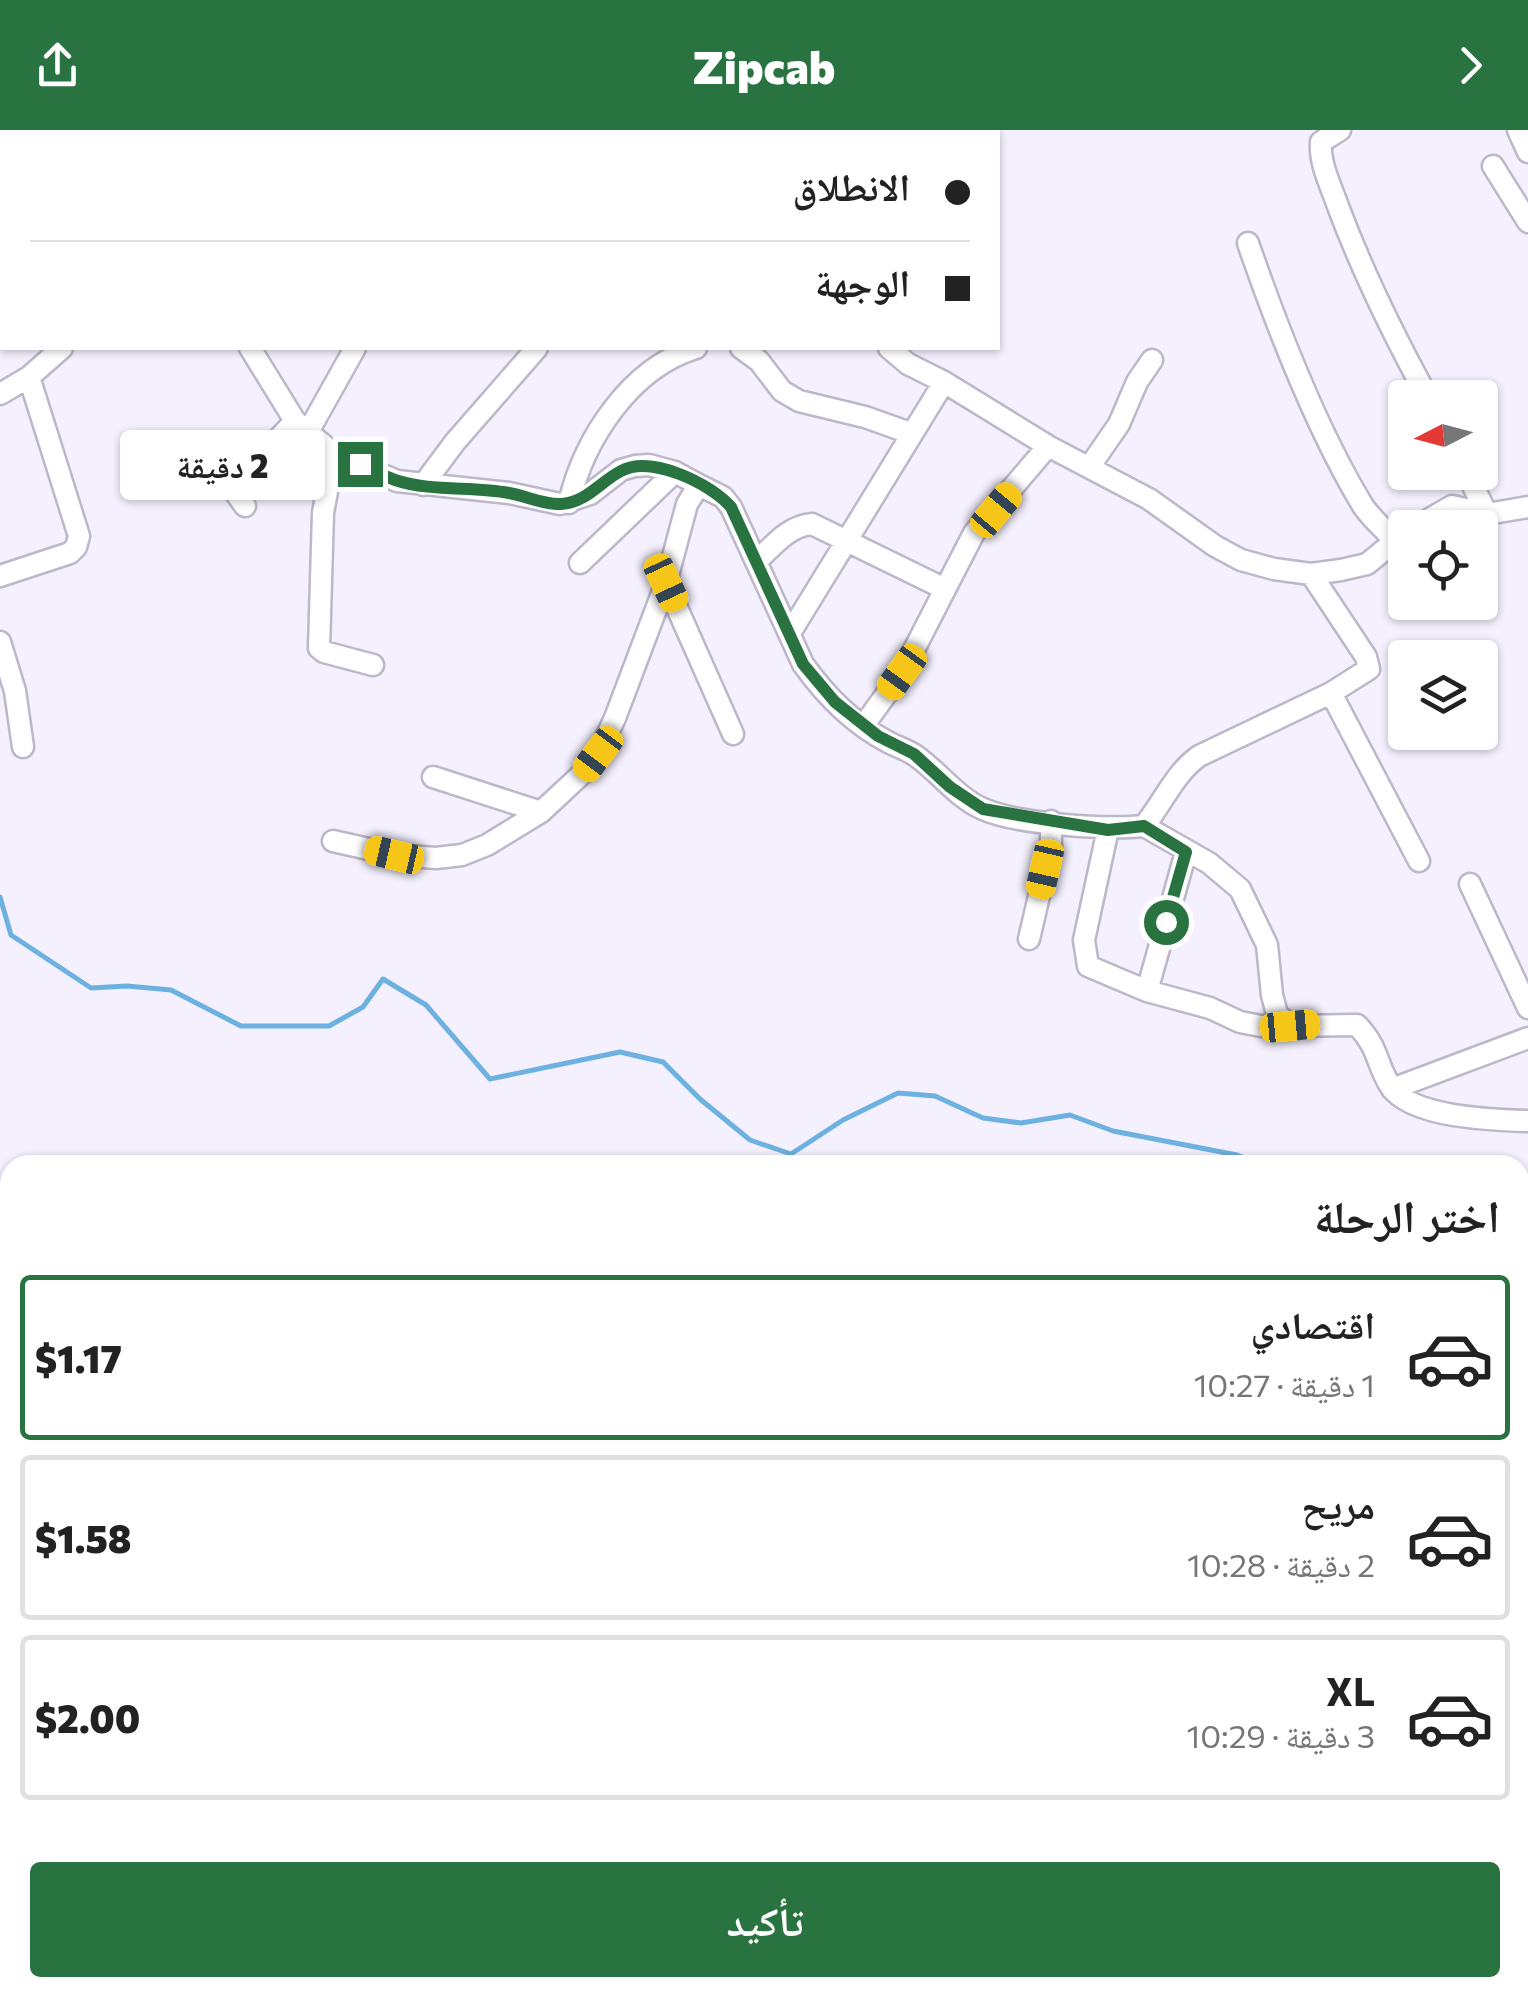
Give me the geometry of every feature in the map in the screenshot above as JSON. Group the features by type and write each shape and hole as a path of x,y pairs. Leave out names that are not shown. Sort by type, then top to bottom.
{"street":[{"path":"1340,130 1321,142 1329,182 1360,264 1419,380"},
{"path":"1518,130 1528,152"},
{"path":"1494,166 1528,222"},
{"path":"1248,244 1266,296 1364,508 1388,527"},
{"path":"0,394 29,377 60,350"},
{"path":"251,350 302,426 334,454 397,481 568,503 590,494 622,470 648,465 674,472 723,498 731,507 803,664 817,683 864,725 890,744 914,754 950,787 983,809 1108,830 1144,826 1210,863 1240,889 1267,946 1278,1014 1290,1026"},
{"path":"244,506 235,485 302,426 354,350"},
{"path":"423,485 535,350"},
{"path":"744,350 759,360 782,391 798,401 910,434"},
{"path":"891,350 908,364 1048,446 1149,499 1241,560 1274,570 1311,574 1367,564 1388,547"},
{"path":"568,503 577,469 600,430 662,355"},
{"path":"1090,466 1119,424 1136,382 1152,360"},
{"path":"0,576 70,552 79,536 29,377"},
{"path":"790,633 944,382"},
{"path":"864,725 902,672 974,533 1048,446"},
{"path":"334,454 323,513 319,648 373,665"},
{"path":"580,563 674,472"},
{"path":"333,840 394,855 462,855 487,846 542,812 585,771 615,718 666,583 687,504 699,485"},
{"path":"1445,510 1452,506 1470,510"},
{"path":"1498,512 1528,508"},
{"path":"756,562 800,525 812,524 944,588"},
{"path":"1144,826 1181,771 1199,756 1366,674 1369,662 1311,574"},
{"path":"666,583 734,734"},
{"path":"0,642 15,691 23,747"},
{"path":"1331,693 1419,861"},
{"path":"432,777 542,812"},
{"path":"1029,939 1051,845 1051,822"},
{"path":"1108,830 1084,940 1088,966 1146,992 1210,1008 1240,1022 1261,1026 1358,1025 1373,1042 1392,1090 1407,1100 1445,1114 1477,1120 1528,1121"},
{"path":"1146,992 1186,852"},
{"path":"1470,884 1528,1008"},
{"path":"1392,1090 1528,1038"}],"waterway":[{"path":"0,897 11,935 91,988 171,990 241,1026 329,1026 363,1007 383,979 426,1005 490,1079 620,1052 663,1062 750,1140 791,1154 843,1120 898,1093 935,1096 983,1118 1021,1123 1070,1115 1113,1131 1237,1155"}],"route":[{"path":"360,464 397,481 509,493 560,504 590,494 622,470 648,465 674,472 716,493 731,507 803,664 835,702 890,744 914,754 950,787 983,809 1108,830 1144,826 1186,852 1166,922"}]}
